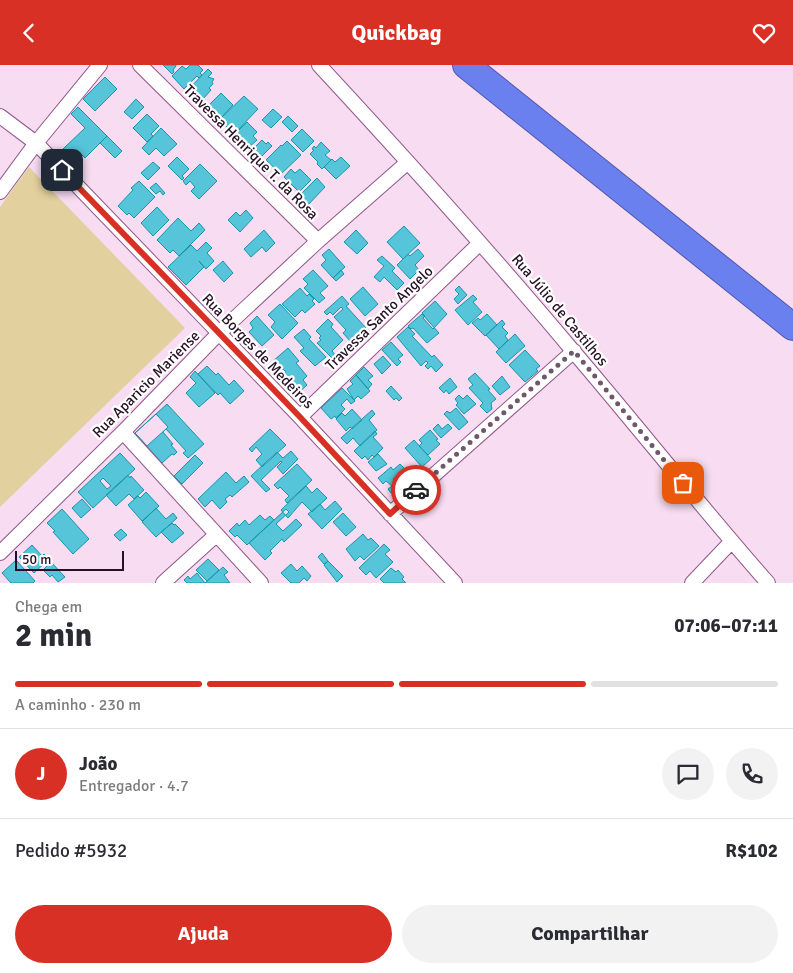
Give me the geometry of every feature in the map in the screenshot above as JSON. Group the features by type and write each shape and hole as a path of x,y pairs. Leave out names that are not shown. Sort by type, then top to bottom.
{"highway":[{"path":"466,65 791,325"}],"street":[{"path":"0,192 36,143 100,65"},
{"name":"Travessa Henrique T. da Rosa","path":"140,65 318,241"},
{"name":"Rua Júlio de Castilhos","path":"319,65 408,162 574,351 731,542 768,583"},
{"name":"Rua Borges de Medeiros","path":"0,116 36,143 300,417 455,583"},
{"name":"Rua Aparicio Mariense","path":"0,553 219,333 318,241 408,162"},
{"name":"Travessa Santo Angelo","path":"300,417 480,243"},
{"path":"390,514 574,351"},
{"path":"122,432 261,583"},
{"path":"164,583 216,535"},
{"path":"692,583 731,542"}],"shaded area":[{"path":"29,167 185,328 0,507 0,207"}],"building":[{"path":"163,65 176,65 173,70 174,72 172,74"},
{"path":"190,65 198,65 203,70 200,73 202,75 199,78 197,76 184,89 172,76 182,66 186,69"},
{"path":"208,69 212,73 208,77 214,79 213,84 209,88 211,90 203,99 205,101 200,106 191,97 189,99 184,94"},
{"path":"105,77 117,89 95,111 83,99"},
{"path":"221,93 233,105 219,120 207,107"},
{"path":"244,96 258,109 236,132 219,120"},
{"path":"136,99 144,107 132,119 124,112"},
{"path":"78,107 107,136 85,158 80,153 74,160 63,149 85,128 71,114"},
{"path":"273,109 282,117 271,128 262,120"},
{"path":"147,114 159,126 151,134 153,136 147,142 133,128"},
{"path":"288,116 298,126 292,132 282,122"},
{"path":"247,122 257,132 253,136 257,140 249,147 235,134"},
{"path":"161,128 177,144 164,156 156,148 149,155 142,148"},
{"path":"302,129 314,141 303,152 291,140"},
{"path":"107,136 122,151 115,158 100,143"},
{"path":"262,140 272,146 257,161 249,153"},
{"path":"287,141 301,155 281,174 266,160"},
{"path":"321,142 330,151 325,155 331,160 322,169 310,154 314,150 312,149 314,146 316,148"},
{"path":"177,157 189,169 182,176 184,178 182,180 168,166"},
{"path":"341,157 350,166 336,179 324,167 332,159 335,162"},
{"path":"153,162 160,168 148,180 141,173"},
{"path":"200,164 217,181 199,199 191,191 195,187 190,181 186,185 183,181"},
{"path":"291,169 295,173 300,169 311,180 299,192 284,177"},
{"path":"317,178 325,187 307,206 298,197"},
{"path":"139,181 155,197 134,218 129,213 127,215 118,206 133,190 131,188"},
{"path":"156,183 165,193 163,195 160,191 156,194 150,188"},
{"path":"157,207 169,220 153,236 141,223"},
{"path":"246,210 253,218 240,232 228,220 236,212 240,216"},
{"path":"178,218 191,231 199,223 205,230 179,256 173,250 170,253 157,240"},
{"path":"404,226 420,243 403,259 387,242"},
{"path":"264,230 275,243 266,252 262,247 251,257 244,249"},
{"path":"356,230 368,243 357,254 344,242"},
{"path":"206,242 212,248 207,253 214,261 206,269 199,261 204,267 186,285 168,267 191,245 197,251"},
{"path":"329,249 345,267 333,278 321,265 326,260 322,255"},
{"path":"418,249 424,256 415,265 419,270 410,279 397,265 408,254 410,256"},
{"path":"382,256 395,268 392,271 404,283 397,290 384,277 380,282 374,277 384,266 377,260"},
{"path":"223,261 233,273 224,282 213,270"},
{"path":"313,270 328,286 320,293 325,298 319,303 304,288 308,284 303,279"},
{"path":"341,270 344,274 336,281 333,278"},
{"path":"459,286 467,295 458,304 454,299 459,294 455,290"},
{"path":"363,287 378,304 365,316 350,299"},
{"path":"300,288 307,296 309,294 314,299 312,301 315,304 305,313 302,310 295,317 282,304"},
{"path":"473,295 477,299 473,302 482,312 468,325 455,310"},
{"path":"342,296 349,304 346,306 366,328 351,342 343,333 346,330 334,317 343,309 341,307 333,315 330,312 327,315 324,312"},
{"path":"435,301 447,314 433,329 423,318 425,316 422,313"},
{"path":"280,304 298,323 282,339 271,327 275,322 268,315"},
{"path":"422,314 439,333 427,343 413,328 411,329 408,326"},
{"path":"487,314 497,325 485,336 472,323 478,318 480,320"},
{"path":"257,316 274,335 262,346 249,332 253,328 250,323"},
{"path":"328,319 333,324 331,327 343,340 332,351 336,356 333,359 317,343 321,340 319,338 321,336 316,331"},
{"path":"502,320 505,324 502,327 508,333 505,336 508,340 499,349 486,335"},
{"path":"408,327 415,334 412,336 432,357 434,355 443,365 436,372 431,366 428,369 425,366 428,363 426,361 421,366 397,337"},
{"path":"304,329 311,337 309,339 326,357 315,366 300,351 304,348 294,337"},
{"path":"515,334 525,346 506,363 496,352"},
{"path":"391,342 403,355 398,359 401,362 397,366 382,350"},
{"path":"288,348 299,361 296,363 307,376 303,380 307,385 296,395 292,390 295,387 283,374 286,372 283,369 281,371 273,361"},
{"path":"525,350 540,366 536,369 538,371 525,382 509,365"},
{"path":"383,356 391,365 382,374 374,364"},
{"path":"207,366 216,375 218,373 229,385 234,380 244,391 230,404 220,393 218,395 198,374"},
{"path":"364,367 373,376 368,380 372,384 368,389 356,375"},
{"path":"195,371 215,393 199,407 186,393 196,383 190,377"},
{"path":"475,373 490,389 488,390 496,399 491,403 492,409 487,413 480,406 483,403 469,388 473,385 468,379"},
{"path":"356,375 370,391 361,399 358,396 354,400 347,389 353,384 350,381"},
{"path":"502,376 510,387 500,395 492,386"},
{"path":"450,378 457,387 449,394 446,390 444,393 439,388"},
{"path":"391,386 402,398 399,401 396,398 394,400 386,391"},
{"path":"342,388 355,401 351,404 347,399 341,405 345,409 336,418 335,416 331,419 321,408"},
{"path":"459,395 463,399 467,395 476,404 464,414 456,405 458,403 455,399"},
{"path":"167,404 204,444 188,458 183,453 186,451 166,429 147,446 135,433"},
{"path":"456,408 468,422 459,430 444,414 447,411 450,413"},
{"path":"352,409 362,420 352,429 350,427 346,431 336,419 342,413 345,416"},
{"path":"372,410 375,414 369,420 377,430 360,446 353,438 347,444 341,438"},
{"path":"156,414 168,427 163,432 177,452 162,463 135,433"},
{"path":"438,424 442,429 448,424 452,428 441,438 433,429"},
{"path":"270,429 286,445 262,467 256,460 262,454 256,447 252,452 249,449"},
{"path":"430,430 440,444 428,455 419,446 422,443 419,440"},
{"path":"375,431 377,434 373,437 383,448 374,457 372,455 368,460 365,456 362,459 354,451"},
{"path":"414,440 431,459 422,467 405,448"},
{"path":"291,451 298,459 283,474 277,467 281,461 261,480 270,489 266,492 251,476 277,452 283,458"},
{"path":"120,453 135,469 93,508 78,492","holes":["103,478 111,486 107,489 100,481"]},
{"path":"378,454 387,464 376,471 368,462"},
{"path":"195,455 203,463 182,484 174,476"},
{"path":"297,464 312,480 287,503 285,500 289,496 280,487 278,489 274,485"},
{"path":"400,464 405,469 393,479 399,486 391,493 388,489 392,486 386,481 383,484 378,478 391,467 393,470"},
{"path":"226,472 236,483 244,476 249,482 232,497 230,495 225,499 227,502 220,509 212,500 205,507 198,499"},
{"path":"128,475 144,490 134,499 129,494 116,506 106,495"},
{"path":"306,486 312,493 317,488 327,498 312,512 302,502 288,518 281,510"},
{"path":"146,492 159,506 142,521 128,505"},
{"path":"82,499 91,509 81,518 72,508"},
{"path":"335,501 342,509 322,529 308,514 320,504 325,510"},
{"path":"156,508 166,519 173,513 177,518 156,537 142,522"},
{"path":"62,509 89,539 73,554 47,523"},
{"path":"286,509 289,512 276,524 283,531 296,519 302,525 284,542 282,539 270,551 272,553 265,560 249,543"},
{"path":"343,513 356,527 346,536 333,522"},
{"path":"260,515 265,520 270,516 274,520 247,545 237,535 235,537 229,531 237,523 239,526 245,520 249,525"},
{"path":"172,523 184,533 172,543 161,532"},
{"path":"121,529 127,535 120,541 114,535"},
{"path":"363,534 368,540 371,538 379,546 364,560 360,556 355,561 346,549"},
{"path":"384,544 390,550 385,554 393,562 376,578 370,571 366,575 359,568"},
{"path":"32,545 42,556 44,554 49,559 34,573 19,557"},
{"path":"322,553 328,561 324,564 318,557"},
{"path":"208,559 219,570 207,581 196,570"},
{"path":"16,560 35,581 33,583 11,583 2,573"},
{"path":"328,561 343,576 337,582 324,565"},
{"path":"51,562 65,577 58,582 52,575 50,577 43,570"},
{"path":"291,564 297,571 302,566 311,576 307,581 304,578 299,583 291,583 281,573"},
{"path":"223,567 228,572 224,575 230,583 205,583"},
{"path":"391,568 396,572 398,570 406,583 384,583 380,579"},
{"path":"197,573 205,583 187,583 184,580 188,576 190,579"}],"way so far":[{"path":"416,490 574,351 683,483"}],"route":[{"path":"62,170 300,417 390,514 416,490"}]}
